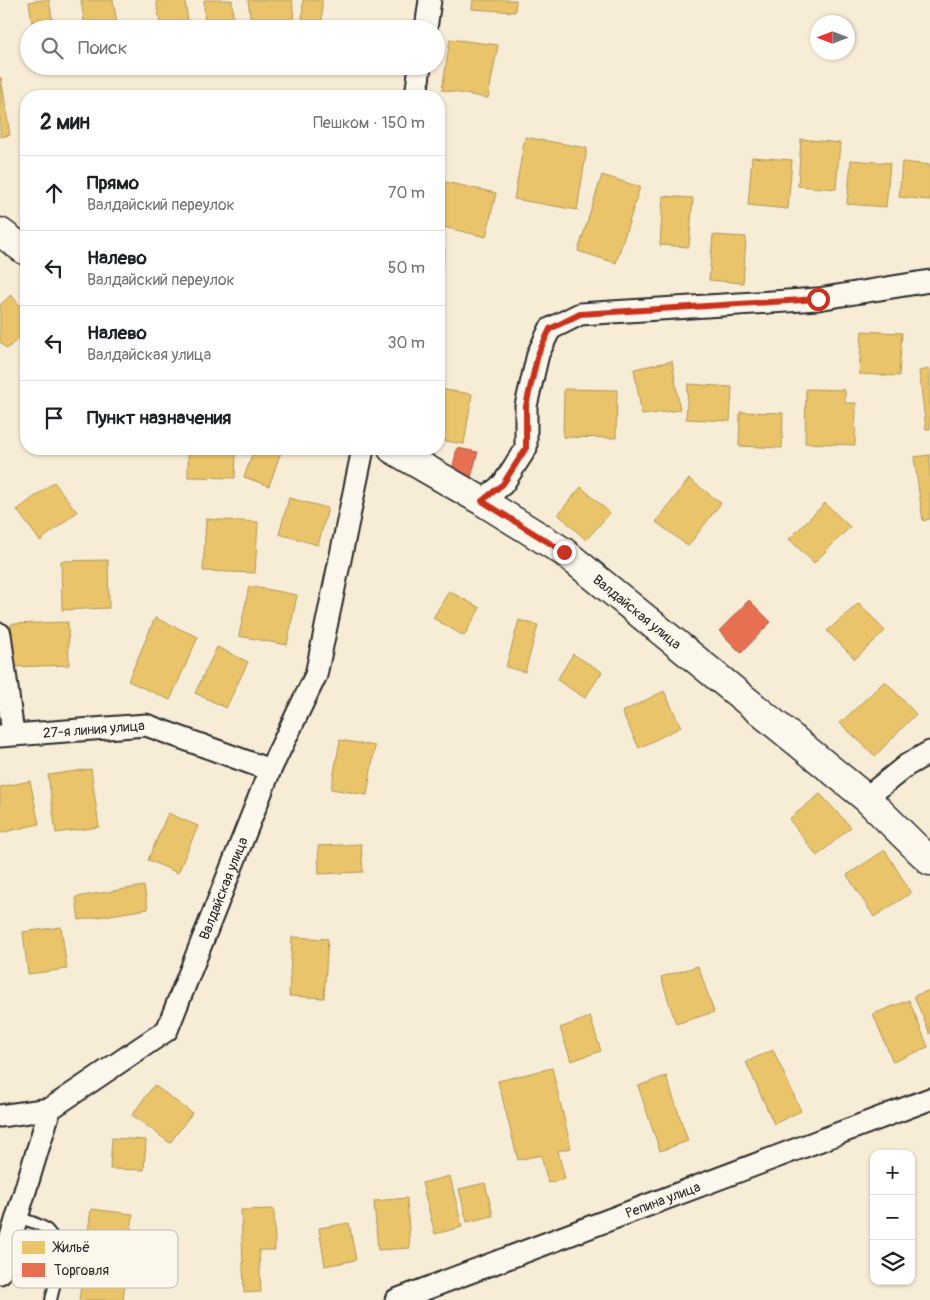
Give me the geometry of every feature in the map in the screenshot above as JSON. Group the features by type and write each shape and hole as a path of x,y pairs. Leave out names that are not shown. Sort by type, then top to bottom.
{"street":[{"path":"427,20 430,0"},
{"path":"417,90 419,75"},
{"path":"0,232 20,247"},
{"path":"482,501 503,484 526,448 526,406 538,354 550,329 580,314 818,299 930,281"},
{"name":"Валдайская улица","path":"50,1109 167,1030 270,770 316,675 362,455"},
{"name":"Валдайская улица","path":"402,455 482,501 564,552 866,798 930,861"},
{"path":"0,634 7,735"},
{"name":"27-я линия улица","path":"7,735 146,725 270,770"},
{"path":"866,798 907,766 930,752"},
{"name":"Репина улица","path":"396,1300 930,1099"},
{"path":"0,1116 50,1109 13,1230"},
{"path":"0,1273 12,1233"}],"lane":[{"path":"17,1217 47,1230"}],"building: Жильё":[{"path":"49,0 52,20 32,20 29,2"},
{"path":"81,0 113,0 116,20 84,20"},
{"path":"156,0 185,0 188,20 159,20"},
{"path":"204,0 232,0 233,20 205,20"},
{"path":"248,0 292,0 294,20 251,20"},
{"path":"303,0 322,0 322,20 302,20"},
{"path":"473,0 516,0 515,12 472,9"},
{"path":"450,39 498,45 488,98 442,90"},
{"path":"0,78 10,135 0,137"},
{"path":"525,137 587,148 577,210 514,199"},
{"path":"801,139 840,143 836,189 798,186"},
{"path":"752,157 792,160 788,209 748,205"},
{"path":"851,160 890,163 886,207 847,204"},
{"path":"902,162 930,165 930,200 899,197"},
{"path":"602,175 640,187 616,263 578,251"},
{"path":"445,182 496,193 486,237 445,227"},
{"path":"663,196 693,198 689,247 660,245"},
{"path":"713,235 746,237 743,283 709,280"},
{"path":"11,295 20,305 20,337 7,349 0,342 0,305"},
{"path":"862,331 902,333 899,376 859,374"},
{"path":"672,361 680,410 642,415 634,369"},
{"path":"930,369 930,429 926,429 919,371"},
{"path":"688,384 732,387 730,421 686,419"},
{"path":"564,389 617,390 616,438 563,437"},
{"path":"806,389 845,390 845,403 856,403 855,445 805,443"},
{"path":"445,390 472,394 464,444 445,441"},
{"path":"740,412 783,413 782,448 739,446"},
{"path":"188,455 236,455 235,478 188,477"},
{"path":"252,455 280,455 269,486 244,477"},
{"path":"930,455 930,519 923,521 914,457"},
{"path":"689,479 721,503 688,546 656,522"},
{"path":"54,482 77,512 40,541 17,510"},
{"path":"581,487 610,513 586,540 558,514"},
{"path":"289,498 328,508 318,545 279,534"},
{"path":"825,503 850,527 814,563 789,539"},
{"path":"206,519 258,522 255,573 203,571"},
{"path":"108,560 109,608 62,610 61,561"},
{"path":"249,586 297,595 287,645 239,636"},
{"path":"449,591 480,608 464,636 433,618"},
{"path":"859,603 885,631 855,659 827,631"},
{"path":"155,618 198,637 170,700 128,681"},
{"path":"519,620 538,625 525,672 506,667"},
{"path":"68,622 69,665 13,667 11,624"},
{"path":"217,647 248,662 226,708 195,693"},
{"path":"573,654 602,672 585,698 557,680"},
{"path":"885,681 916,714 875,756 840,723"},
{"path":"664,691 681,727 639,748 622,712"},
{"path":"340,740 375,746 367,795 331,789"},
{"path":"91,769 99,827 56,833 48,775"},
{"path":"30,781 39,824 0,833 0,787"},
{"path":"820,794 851,827 817,856 789,819"},
{"path":"168,813 198,826 178,873 148,860"},
{"path":"361,844 363,872 319,874 318,846"},
{"path":"885,850 911,893 874,917 847,875"},
{"path":"144,886 148,909 79,920 76,897"},
{"path":"61,927 67,969 28,974 23,932"},
{"path":"292,937 328,939 324,998 289,996"},
{"path":"698,966 714,1012 676,1024 661,977"},
{"path":"930,990 930,1034 914,996"},
{"path":"909,1000 928,1047 893,1062 873,1014"},
{"path":"590,1017 601,1051 571,1061 560,1028"},
{"path":"773,1050 801,1111 774,1124 746,1062"},
{"path":"552,1068 571,1148 558,1151 565,1179 548,1183 541,1155 518,1160 498,1081"},
{"path":"666,1076 688,1141 660,1151 638,1086"},
{"path":"154,1085 192,1113 170,1143 132,1115"},
{"path":"112,1138 146,1140 144,1170 110,1169"},
{"path":"450,1176 462,1227 435,1234 422,1183"},
{"path":"485,1183 493,1216 467,1222 459,1189"},
{"path":"407,1198 410,1248 378,1250 374,1201"},
{"path":"91,1209 133,1214 131,1230 88,1230"},
{"path":"274,1209 275,1250 259,1250 261,1292 244,1293 241,1210"},
{"path":"349,1223 356,1260 325,1266 319,1228"},
{"path":"81,1288 124,1288 123,1300 79,1300"}],"building: Торговля":[{"path":"457,448 478,452 470,481 451,475"},
{"path":"749,600 771,622 741,653 719,631"}],"route":[{"path":"564,552 482,501 503,484 526,448 526,406 538,354 550,329 580,314 818,299"}]}
